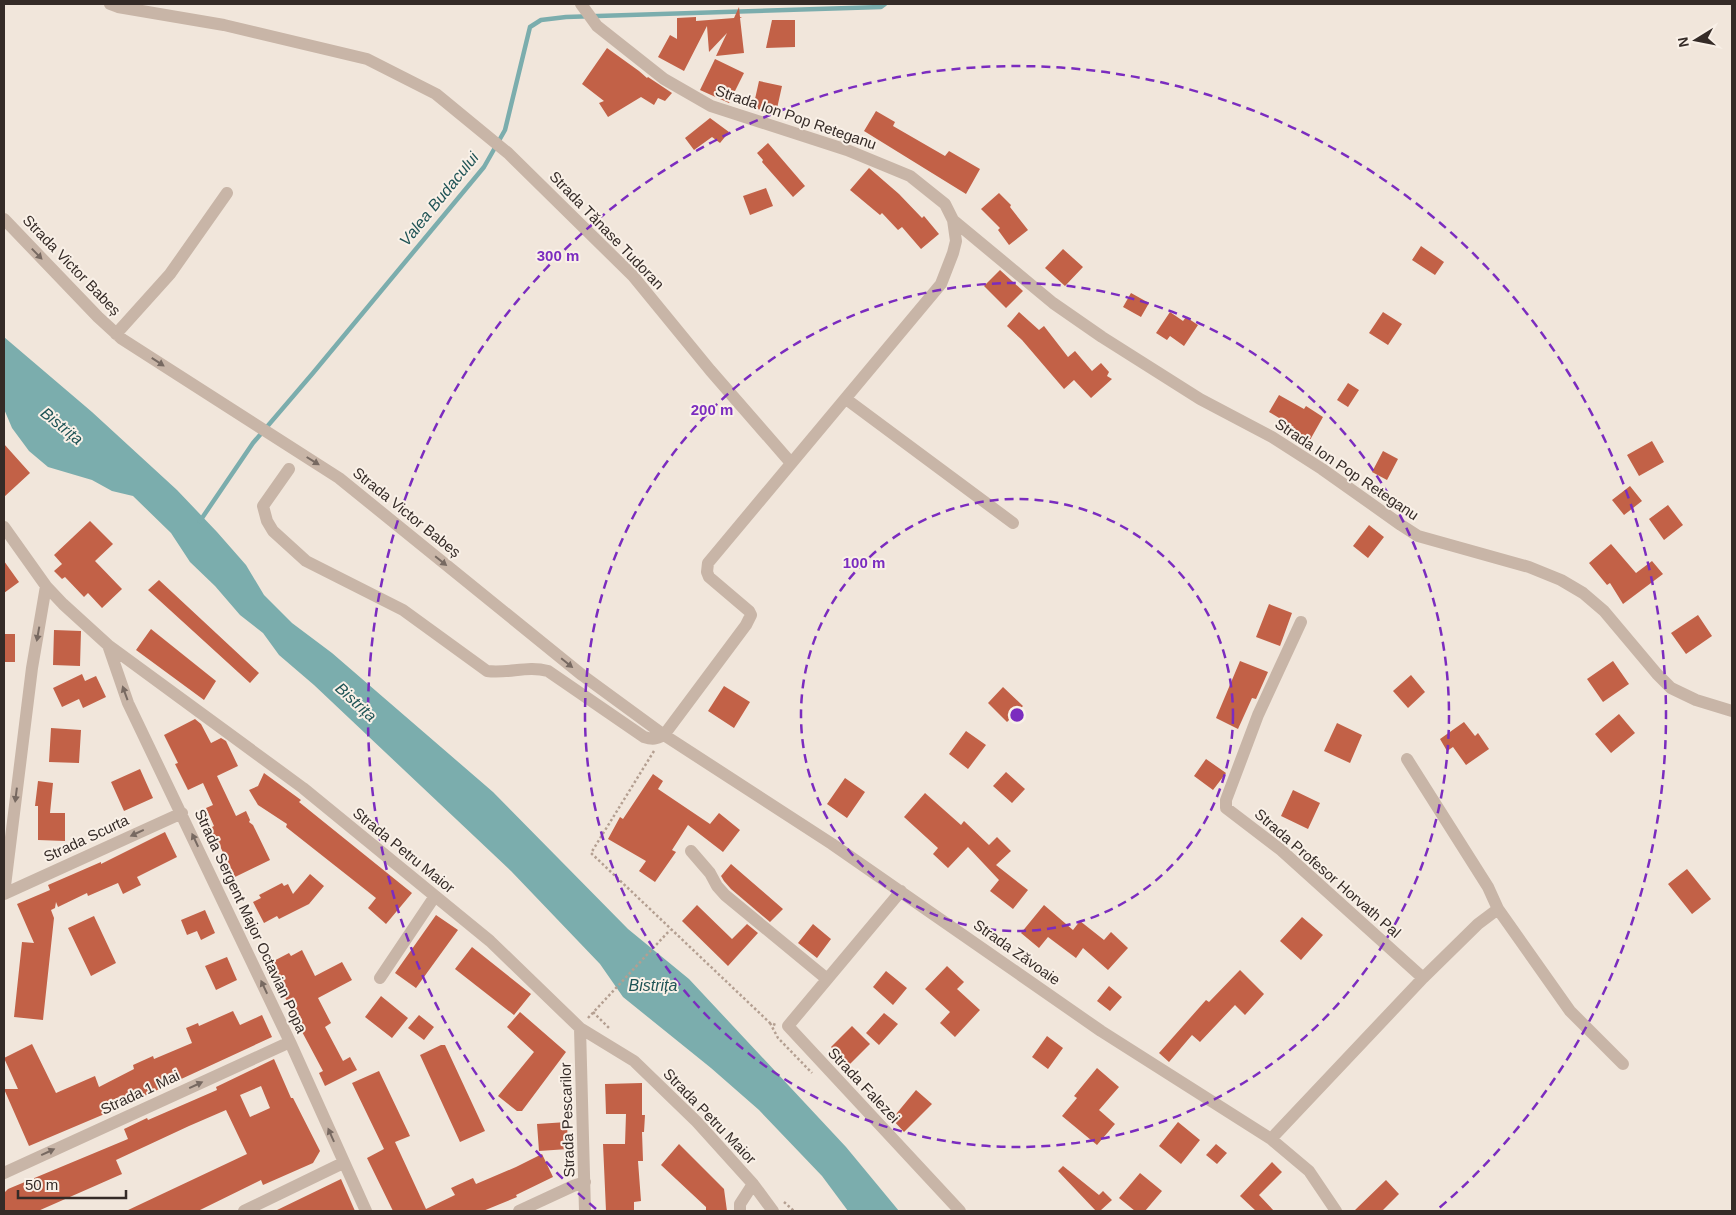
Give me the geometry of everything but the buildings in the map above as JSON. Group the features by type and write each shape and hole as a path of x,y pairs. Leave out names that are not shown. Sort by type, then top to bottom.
{"street":[{"name":"Strada Tănase Tudoran","path":"110,4 224,25 367,58 436,94 508,153 633,276 710,370 791,463"},
{"name":"Strada Ion Pop Reteganu","path":"582,5 597,26 664,79 711,106 847,150 910,176 945,204 953,220 956,241 941,284 791,463"},
{"name":"Strada Victor Babeș","path":"116,334 170,274 226,192"},
{"name":"Strada Victor Babeș","path":"4,219 116,334 339,478 582,675 664,735"},
{"name":"Strada Ion Pop Reteganu","path":"953,220 1053,303 1102,337 1200,398 1280,442 1418,536 1529,567 1561,580 1584,593 1604,611 1656,674 1671,688 1696,700 1732,711"},
{"path":"846,399 1013,523"},
{"path":"289,469 263,506 267,521 273,531 306,561 403,610 487,671 502,673 532,669 548,672 644,737 656,739 664,735 746,625 751,615 745,606 709,577 707,572 708,563 791,463"},
{"name":"Strada Petru Maior","path":"4,527 46,586 108,645 303,788 490,941 580,1028 634,1061 698,1122 753,1184 773,1211"},
{"path":"4,894 32,668 46,586"},
{"name":"Strada Profesor Horvath Pal","path":"1301,622 1258,715 1226,800 1226,808 1281,850 1423,978"},
{"name":"Strada Sergent Major Octavian Popa","path":"108,645 128,703 290,1042 366,1211"},
{"name":"Strada Zăvoaie","path":"664,735 832,844 1101,1031 1272,1139 1309,1171 1336,1211"},
{"path":"1407,759 1488,887 1498,909 1570,1011 1623,1064"},
{"name":"Strada Scurta","path":"4,894 182,813"},
{"path":"692,851 725,895 827,979"},
{"path":"788,1026 901,891"},
{"path":"380,978 435,896"},
{"path":"1272,1139 1423,978 1478,924 1498,909"},
{"name":"Strada Falezei","path":"788,1026 960,1211"},
{"name":"Strada Pescarilor","path":"580,1028 585,1211"},
{"name":"Strada 1 Mai","path":"4,1173 290,1042"},
{"path":"244,1211 343,1163"},
{"path":"519,1211 585,1182"},
{"path":"740,1211 740,1204 753,1184"}],"path":[{"path":"664,735 591,853 770,1023 788,1026"},
{"path":"595,1010 670,930"}],"water":[{"name":"Bistrița","path":"4,337 92,412 177,490 246,565 264,595 292,623 332,653 493,792 628,929 689,979 846,1147 899,1211 848,1211 822,1176 759,1110 711,1068 623,997 600,964 511,871 314,685 279,655 263,633 240,615 215,586 190,562 171,533 133,496 112,491 92,480 48,467 29,451 12,428 4,409"}],"waterway":[{"name":"Valea Budacului","path":"200,521 253,443 484,167 505,130 530,27 541,20 566,17 881,7 885,4"}]}
